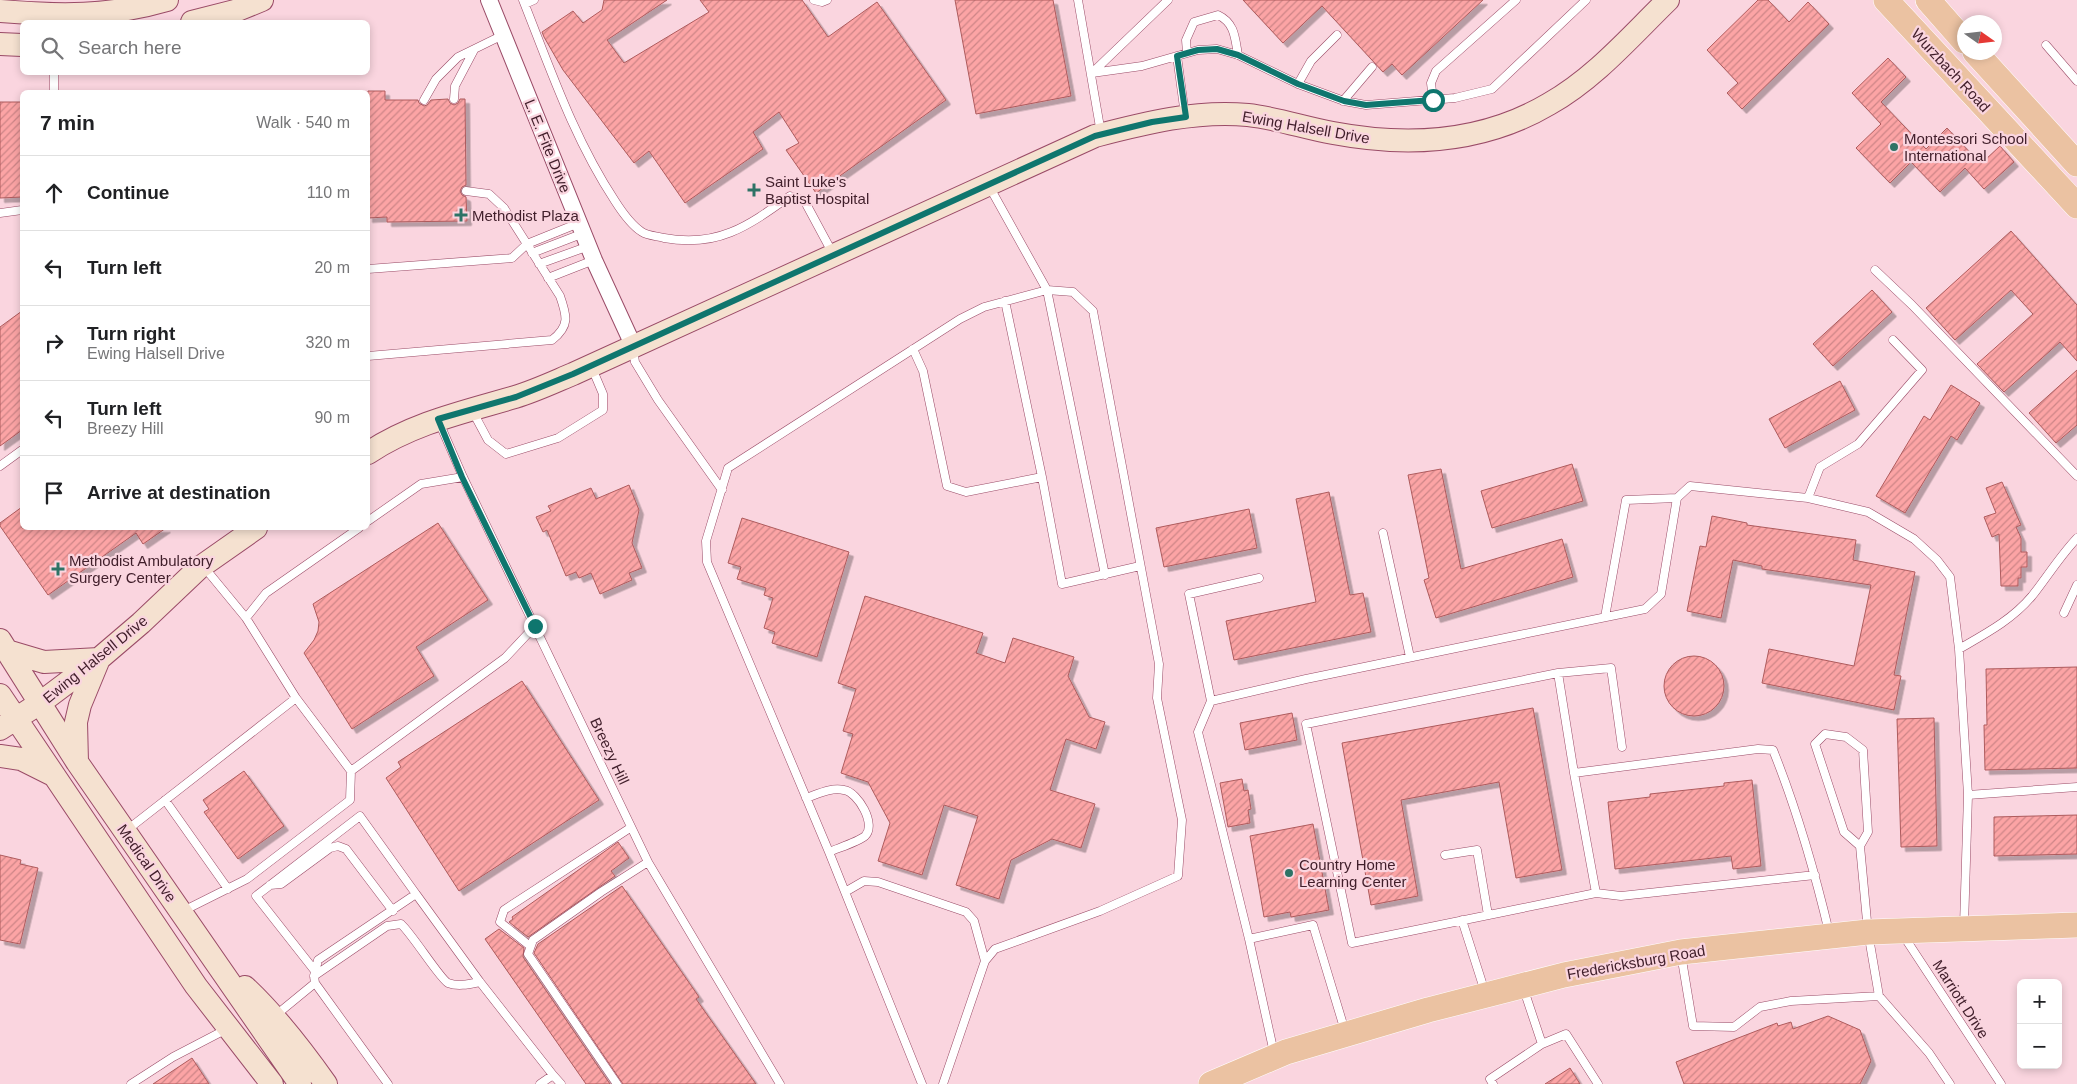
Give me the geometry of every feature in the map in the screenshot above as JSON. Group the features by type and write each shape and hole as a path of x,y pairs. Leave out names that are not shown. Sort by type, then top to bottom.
{"main road":[{"name":"Wurzbach Road","path":"1886,0 2077,206"},
{"name":"Wurzbach Road","path":"1928,0 1957,33"},
{"name":"Wurzbach Road","path":"1982,60 2077,164"},
{"name":"Fredericksburg Road","path":"1211,1084 1286,1052 1346,1034 1564,975 1681,952 1868,932 2077,925"}],"street":[{"path":"0,11 75,16 136,9 167,0"},
{"path":"200,20 235,11 262,0"},
{"name":"L. E. Fite Drive","path":"489,0 586,241 633,346"},
{"name":"Ewing Halsell Drive","path":"370,452 409,430 472,408 516,397 591,366 1101,134 1152,122 1219,114 1249,115 1353,137 1403,142 1432,140 1482,132 1524,117 1565,94 1597,70 1668,0"},
{"path":"0,44 20,45"},
{"name":"Ewing Halsell Drive","path":"8,724 40,703 100,658 203,565 253,530"},
{"path":"4,645 44,662 100,658 86,690 76,722 77,762"},
{"name":"Medical Drive","path":"4,645 77,762 300,1084"},
{"name":"Medical Drive","path":"0,695 8,724 54,776 196,986 272,1084"},
{"path":"0,756 32,763 54,776"},
{"path":"211,955 274,1016 326,1084"},
{"path":"196,986 252,1084"}],"lane":[{"path":"534,0 524,2 572,121 602,181 625,216 643,233 679,240 713,239 754,222 790,196 804,200 833,255"},
{"path":"814,0 822,2 827,0"},
{"path":"1078,0 1101,134"},
{"path":"1092,73 1168,0"},
{"path":"1433,100 1431,83 1436,71 1516,0"},
{"path":"1092,73 1142,66 1198,50 1217,49 1238,55 1298,84 1343,101 1366,105 1455,98 1492,89 1586,0"},
{"path":"1187,53 1186,40 1194,22 1218,15 1227,19 1233,28 1238,55"},
{"path":"424,100 436,79 458,57 503,35"},
{"path":"1298,84 1311,61 1336,35"},
{"path":"2046,45 2077,80"},
{"path":"454,99 454,86 475,48"},
{"path":"1177,56 1186,117"},
{"path":"1343,101 1372,67"},
{"path":"54,75 54,90"},
{"path":"988,185 1047,290 1104,574"},
{"path":"370,356 552,340 562,332 566,322 560,296 504,208 489,194 466,191"},
{"path":"0,213 20,210"},
{"path":"370,269 512,258 527,244 586,241"},
{"path":"532,253 586,241"},
{"path":"539,264 586,241"},
{"path":"548,278 586,241"},
{"path":"1875,270 1912,305 2077,476"},
{"path":"922,1084 829,852 708,562 706,541 728,468 960,319 984,307 1047,290 1073,292 1093,311 1159,664 1157,698 1182,820 1178,876 1100,911 996,949 985,962 943,1084"},
{"path":"1005,302 1042,477 1062,584 1140,566"},
{"path":"1808,498 1820,467 1858,444 1922,370 1893,340"},
{"path":"633,346 635,362 640,372 722,490"},
{"path":"913,349 923,371 947,486 966,492 1042,477"},
{"path":"472,408 488,440 506,454 558,438 603,410 603,394 591,366"},
{"name":"Breezy Hill","path":"438,419 462,477 535,626 630,828 648,862 780,1084"},
{"path":"0,466 20,451"},
{"path":"370,520 421,484 462,477"},
{"path":"1211,701 1410,657 1644,609 1661,594 1677,498 1690,486 1808,498 1868,512 1914,539 1937,560 1950,577 1959,649 1968,795 1964,928"},
{"path":"1605,617 1626,500 1677,498"},
{"path":"246,618 266,593 356,530"},
{"path":"1383,533 1410,657"},
{"path":"1959,649 2006,621 2031,597 2067,548 2077,538"},
{"path":"181,912 247,879 350,800 351,771 296,698 246,618 203,565"},
{"path":"1259,578 1189,594 1211,701 1198,732 1249,939 1275,1057"},
{"path":"2064,612 2077,585"},
{"path":"351,771 505,658 535,626"},
{"path":"1622,747 1611,668 1558,673 1306,724 1352,943 1596,893 1621,896 1815,874"},
{"path":"1558,673 1596,893"},
{"path":"125,832 296,698"},
{"path":"1860,846 1844,832 1815,744 1824,734 1846,737 1863,750 1868,832 1860,846 1868,932 1879,996 1929,1053 1950,1084"},
{"path":"1574,773 1758,749 1773,750 1788,789 1815,874 1830,936"},
{"path":"1968,795 2077,787"},
{"path":"806,798 832,789 850,792 858,798 868,822 868,830 865,836 829,852"},
{"path":"165,800 228,889"},
{"path":"388,1084 256,896 360,816 480,982 561,1084"},
{"path":"530,946 500,922 504,910 630,828"},
{"path":"269,886 281,884 330,848 338,846 346,849 393,910"},
{"path":"1444,855 1477,850 1488,915"},
{"path":"617,1084 528,954 533,940 648,862"},
{"path":"845,892 864,881 878,882 966,912 974,921 985,962"},
{"path":"314,977 318,960 416,894"},
{"path":"1462,920 1486,995"},
{"path":"274,1016 314,977 387,926 401,924 411,933 446,982 456,985 480,982"},
{"path":"1249,939 1313,925 1346,1034"},
{"name":"Marriott Drive","path":"1899,930 2001,1084"},
{"path":"1681,952 1693,1026 1734,1027 1760,1007 1791,1001 1879,996"},
{"path":"1523,986 1542,1044"},
{"path":"131,1084 173,1057 221,1032"},
{"path":"1493,1084 1490,1079 1542,1044 1566,1034 1598,1084"},
{"path":"540,1084 554,1075"}],"building":[{"path":"604,0 667,0 607,40 624,63 709,12 700,0 802,0 828,37 877,2 946,100 816,193 786,150 799,143 779,112 753,132 763,149 685,203 649,151 634,163 563,70 542,32 573,11 583,23 602,10"},
{"path":"955,0 1053,0 1071,96 976,114"},
{"path":"1243,0 1483,0 1402,75 1392,64 1383,72 1322,6 1283,43"},
{"path":"1758,0 1768,0 1789,22 1808,2 1829,24 1742,109 1727,93 1738,83 1707,50"},
{"path":"1888,58 1906,77 1881,102 1926,149 1947,128 1976,159 1981,155 1985,160 2000,146 2014,162 1984,189 1965,168 1940,192 1911,162 1890,183 1856,148 1881,124 1852,93"},
{"path":"370,91 385,91 385,100 418,100 424,106 431,100 448,99 454,105 460,99 465,99 466,185 460,191 466,197 467,221 387,222 387,217 370,218"},
{"path":"0,102 20,102 20,197 0,198"},
{"path":"2011,231 2077,305 2077,361 2060,342 2004,392 1977,364 2033,314 2011,290 1955,340 1926,308"},
{"path":"1872,290 1892,312 1833,366 1813,344"},
{"path":"20,312 20,431 0,446 0,327"},
{"path":"2077,370 2077,425 2056,443 2029,413"},
{"path":"1840,381 1855,410 1785,448 1769,419"},
{"path":"1951,385 1980,403 1957,440 1951,436 1905,513 1876,496 1924,416 1930,420"},
{"path":"1572,464 1583,501 1492,528 1481,491"},
{"path":"1441,469 1461,569 1562,539 1573,577 1436,618 1424,580 1429,578 1408,475"},
{"path":"2002,482 2021,525 2016,527 2021,538 2021,552 2027,552 2027,567 2021,567 2021,578 2018,578 2018,586 2001,586 1999,534 1992,537 1984,517 1996,513 1986,488"},
{"path":"629,485 639,510 632,543 642,568 629,573 632,580 600,594 591,573 579,578 576,572 566,576 547,530 543,532 536,517 551,511 548,506 591,488 596,499"},
{"path":"1329,492 1350,595 1363,593 1371,632 1234,660 1226,621 1316,602 1296,499"},
{"name":"Methodist Ambulatory Surgery Center","path":"20,508 20,530 163,530 143,544 136,533 48,595 0,526 0,523"},
{"path":"1249,509 1257,548 1164,567 1156,528"},
{"path":"1712,516 1747,523 1747,525 1856,540 1853,560 1915,572 1894,675 1901,676 1894,710 1762,683 1769,649 1854,666 1871,585 1762,569 1762,566 1733,560 1721,618 1687,611 1700,546 1706,547"},
{"path":"742,518 849,552 817,657 772,643 775,632 764,628 773,598 764,595 766,588 737,579 741,567 728,563"},
{"path":"438,523 488,600 416,647 434,676 352,729 304,653 318,631 319,622 313,604"},
{"path":"865,596 983,633 976,653 1005,663 1013,638 1074,657 1068,676 1089,717 1105,722 1096,749 1066,739 1050,790 1095,804 1081,848 1052,839 1011,860 999,899 956,885 978,816 944,805 922,875 878,861 890,823 868,782 841,773 853,734 843,731 856,689 838,683"},
{"path":"1688,656 1700,656 1711,661 1719,669 1724,680 1722,698 1711,711 1700,716 1688,716 1677,711 1669,703 1664,692 1664,680 1669,669 1677,661"},
{"path":"2077,667 2077,768 1985,770 1984,725 1987,725 1986,669"},
{"path":"522,681 599,800 459,891 386,778 401,767 398,762"},
{"path":"1533,708 1562,870 1516,878 1499,782 1401,800 1418,896 1371,905 1342,743"},
{"path":"1292,713 1297,740 1245,750 1240,723"},
{"path":"1934,718 1937,846 1901,847 1897,719"},
{"path":"244,771 284,826 238,859 204,812 209,809 203,800"},
{"path":"1242,779 1244,791 1248,790 1251,809 1248,810 1250,823 1228,827 1220,783"},
{"path":"1752,780 1761,866 1733,869 1731,856 1615,869 1608,802 1650,797 1650,794 1724,786 1724,783"},
{"path":"2077,815 2077,854 1994,856 1994,817"},
{"name":"Country Home Learning Center","path":"1313,824 1329,910 1291,917 1290,912 1264,917 1250,836"},
{"path":"618,842 629,858 611,871 615,876 528,937 509,922 513,919 512,917"},
{"path":"0,855 21,860 20,864 38,868 20,944 0,940"},
{"path":"622,886 699,997 696,999 756,1084 623,1084 534,953 538,944"},
{"path":"499,929 524,948 523,957 610,1084 586,1084 485,939"},
{"path":"1828,1016 1860,1030 1871,1061 1860,1084 1684,1084 1676,1062 1777,1023 1778,1026 1791,1022 1793,1029"},
{"path":"192,1058 209,1084 153,1084"},
{"path":"1570,1068 1580,1084 1545,1084"}],"place":[{"name":"Montessori School International","path":"1894,147"},
{"name":"Saint Luke's Baptist Hospital","path":"754,190"},
{"name":"Methodist Plaza","path":"461,215"},
{"name":"Methodist Ambulatory Surgery Center","path":"58,569"},
{"name":"Country Home Learning Center","path":"1289,873"}],"route":[{"path":"535,626 462,477 438,419 516,397 573,374 1095,136 1152,122 1186,117 1177,56 1198,50 1217,49 1238,55 1298,84 1344,101 1366,105 1433,100"}]}
